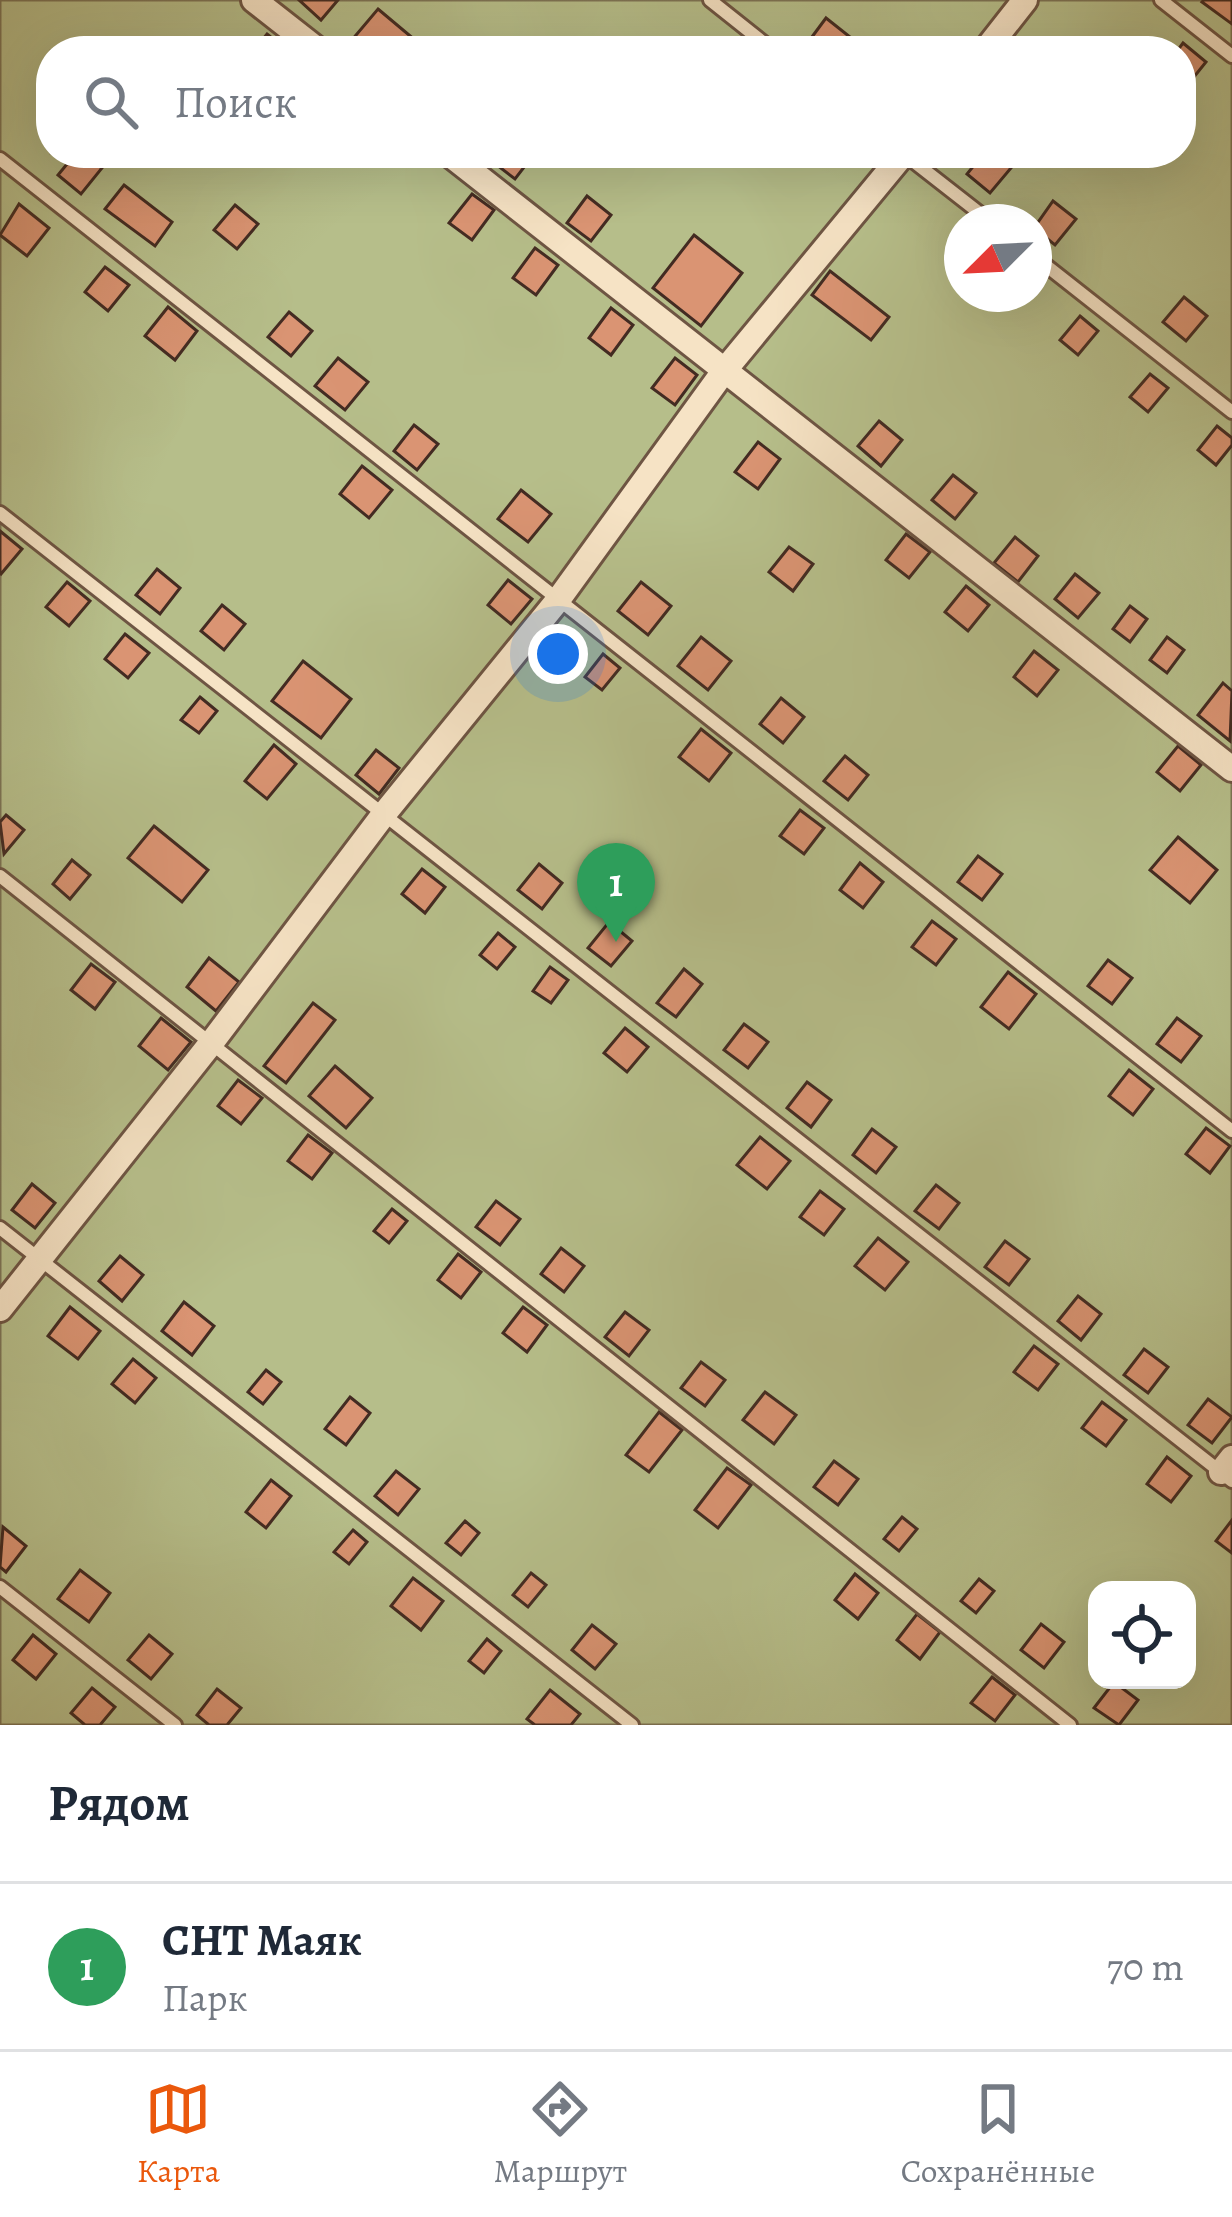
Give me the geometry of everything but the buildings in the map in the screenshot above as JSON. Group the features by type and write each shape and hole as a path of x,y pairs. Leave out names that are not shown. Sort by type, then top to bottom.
{"street":[{"path":"254,0 300,36"},
{"path":"997,36 1025,0"},
{"path":"467,168 1232,769"},
{"path":"0,1309 212,1042 384,814 558,600 724,371 892,168"}],"lane":[{"path":"710,0 755,36"},
{"path":"1161,0 1232,56"},
{"path":"0,159 1232,1131"},
{"path":"923,168 968,204"},
{"path":"1052,270 1232,412"},
{"path":"0,513 1228,1470"},
{"path":"0,876 1070,1725"},
{"path":"0,1228 632,1725"},
{"path":"0,1587 176,1725"}],"green space":[{"path":"0,0 1232,0 1232,1725 0,1725"}],"place":[{"name":"СНТ Маяк","path":"616,942"}]}
